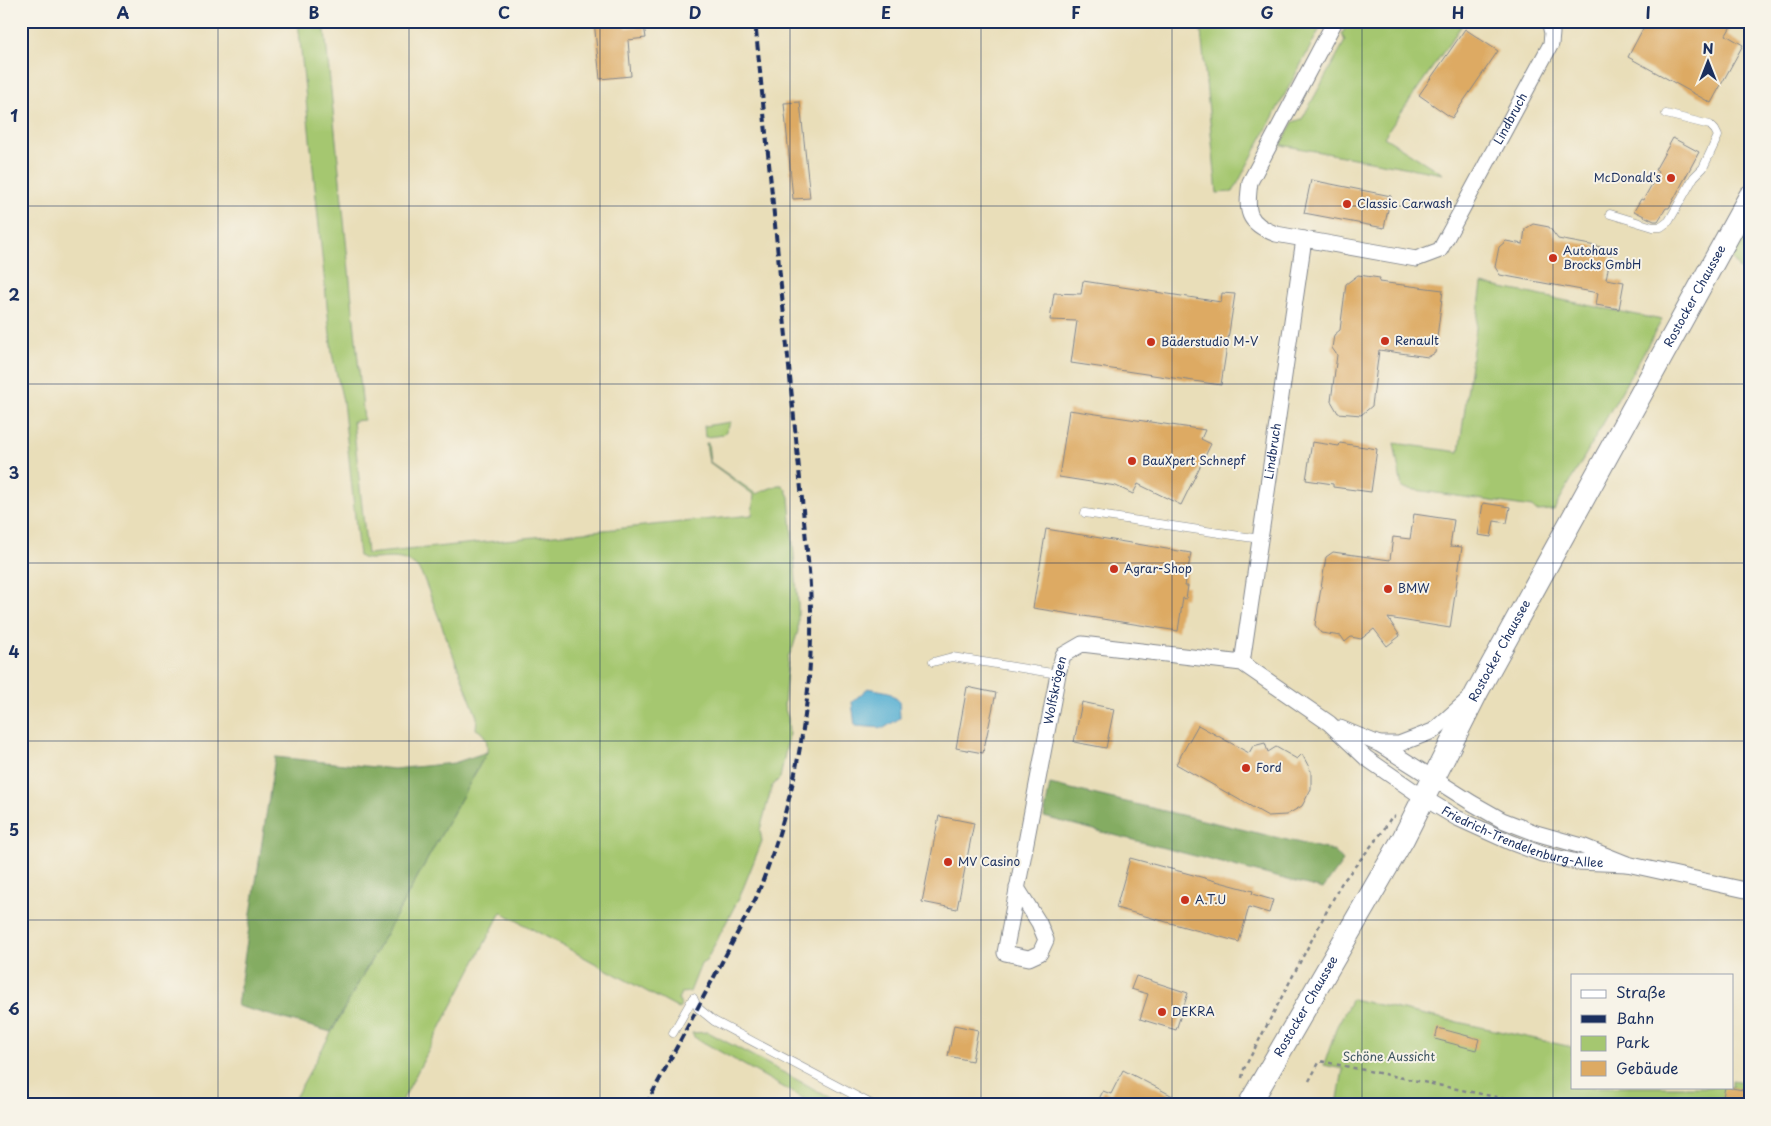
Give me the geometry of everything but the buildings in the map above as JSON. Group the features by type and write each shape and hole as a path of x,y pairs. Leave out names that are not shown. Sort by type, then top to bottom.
{"main road":[{"name":"Rostocker Chaussee","path":"1249,1105 1399,846 1477,692 1750,196"}],"street":[{"name":"Lindbruch","path":"1335,21 1250,182 1247,204 1250,218 1262,229 1276,234 1416,260 1440,250 1461,213 1551,44 1550,21"},
{"name":"Lindbruch","path":"1242,663 1304,239"},
{"name":"Wolfskrögen","path":"1017,888 1039,923 1046,940 1040,953 1029,958 1005,952 1017,888 1058,674 1063,655 1082,644 1242,663 1330,723 1366,758 1424,798"},
{"name":"Wolfskrögen","path":"1379,744 1399,744 1433,731 1477,692"},
{"name":"Wolfskrögen","path":"1330,723 1379,744 1434,778"},
{"name":"Friedrich-Trendelenburg-Allee","path":"1434,778 1502,820 1536,834 1582,846 1627,864 1750,891"},
{"name":"Friedrich-Trendelenburg-Allee","path":"1424,798 1457,818 1542,854 1577,862 1627,864"}],"lane":[{"path":"1610,214 1653,227 1661,227 1669,221 1694,177 1703,168 1718,136 1715,130 1710,126 1666,114"},
{"path":"1085,512 1260,539"},
{"path":"933,662 952,657 1058,674"},
{"path":"673,1033 693,998 698,1008 714,1021 874,1105"}],"path":[{"path":"1240,1085 1244,1069 1340,884 1383,831 1392,816"},
{"path":"1309,1081 1320,1061 1535,1105"}],"green space":[{"path":"298,21 324,21 364,420 353,421 367,554 752,515 754,495 709,462 706,443 708,443 710,462 756,494 782,485 789,497 798,604 798,631 788,657 784,706 788,718 789,734 780,778 772,786 760,830 762,841 740,896 706,961 701,964 690,992 681,993 678,999 681,1005 679,1009 501,912 400,1105 291,1105 487,752 487,745 484,736 476,729 477,717 419,570 408,561 400,559 370,559 359,556 343,401 332,354"},
{"path":"1200,21 1324,21 1233,192 1217,193"},
{"path":"1349,21 1456,21 1462,25 1384,137 1443,174 1281,145 1293,122 1302,119 1345,41 1342,34"},
{"path":"1750,219 1750,271 1739,269 1730,254"},
{"path":"1482,284 1662,320 1554,510 1536,511 1532,507 1402,488 1394,443 1459,452"},
{"path":"731,422 722,435 705,437 704,426"},
{"path":"487,752 331,1032 237,1006 275,757 394,769 454,763"},
{"path":"1050,784 1334,851 1343,861 1323,889 1044,817"},
{"name":"Schöne Aussicht","path":"1352,999 1571,1047 1571,1088 1734,1088 1734,1081 1750,1084 1750,1105 1337,1105 1343,1069 1324,1065 1337,1026"},
{"path":"708,1032 844,1105 806,1105 808,1101 694,1037 692,1033"}],"water":[{"path":"868,688 889,692 899,701 900,718 884,728 855,726 852,702"}],"railway":[{"path":"646,1105 756,898 771,859 794,779 807,697 811,613 809,571 755,21"}],"place":[{"name":"McDonald's","path":"1671,178"},
{"name":"Classic Carwash","path":"1347,204"},
{"name":"Autohaus Brocks GmbH","path":"1553,258"},
{"name":"Renault","path":"1385,341"},
{"name":"Bäderstudio M-V","path":"1151,342"},
{"name":"BauXpert Schnepf","path":"1132,461"},
{"name":"Agrar-Shop","path":"1114,569"},
{"name":"BMW","path":"1388,589"},
{"name":"Ford","path":"1246,768"},
{"name":"MV Casino","path":"948,862"},
{"name":"A.T.U","path":"1185,900"},
{"name":"DEKRA","path":"1162,1012"}]}
